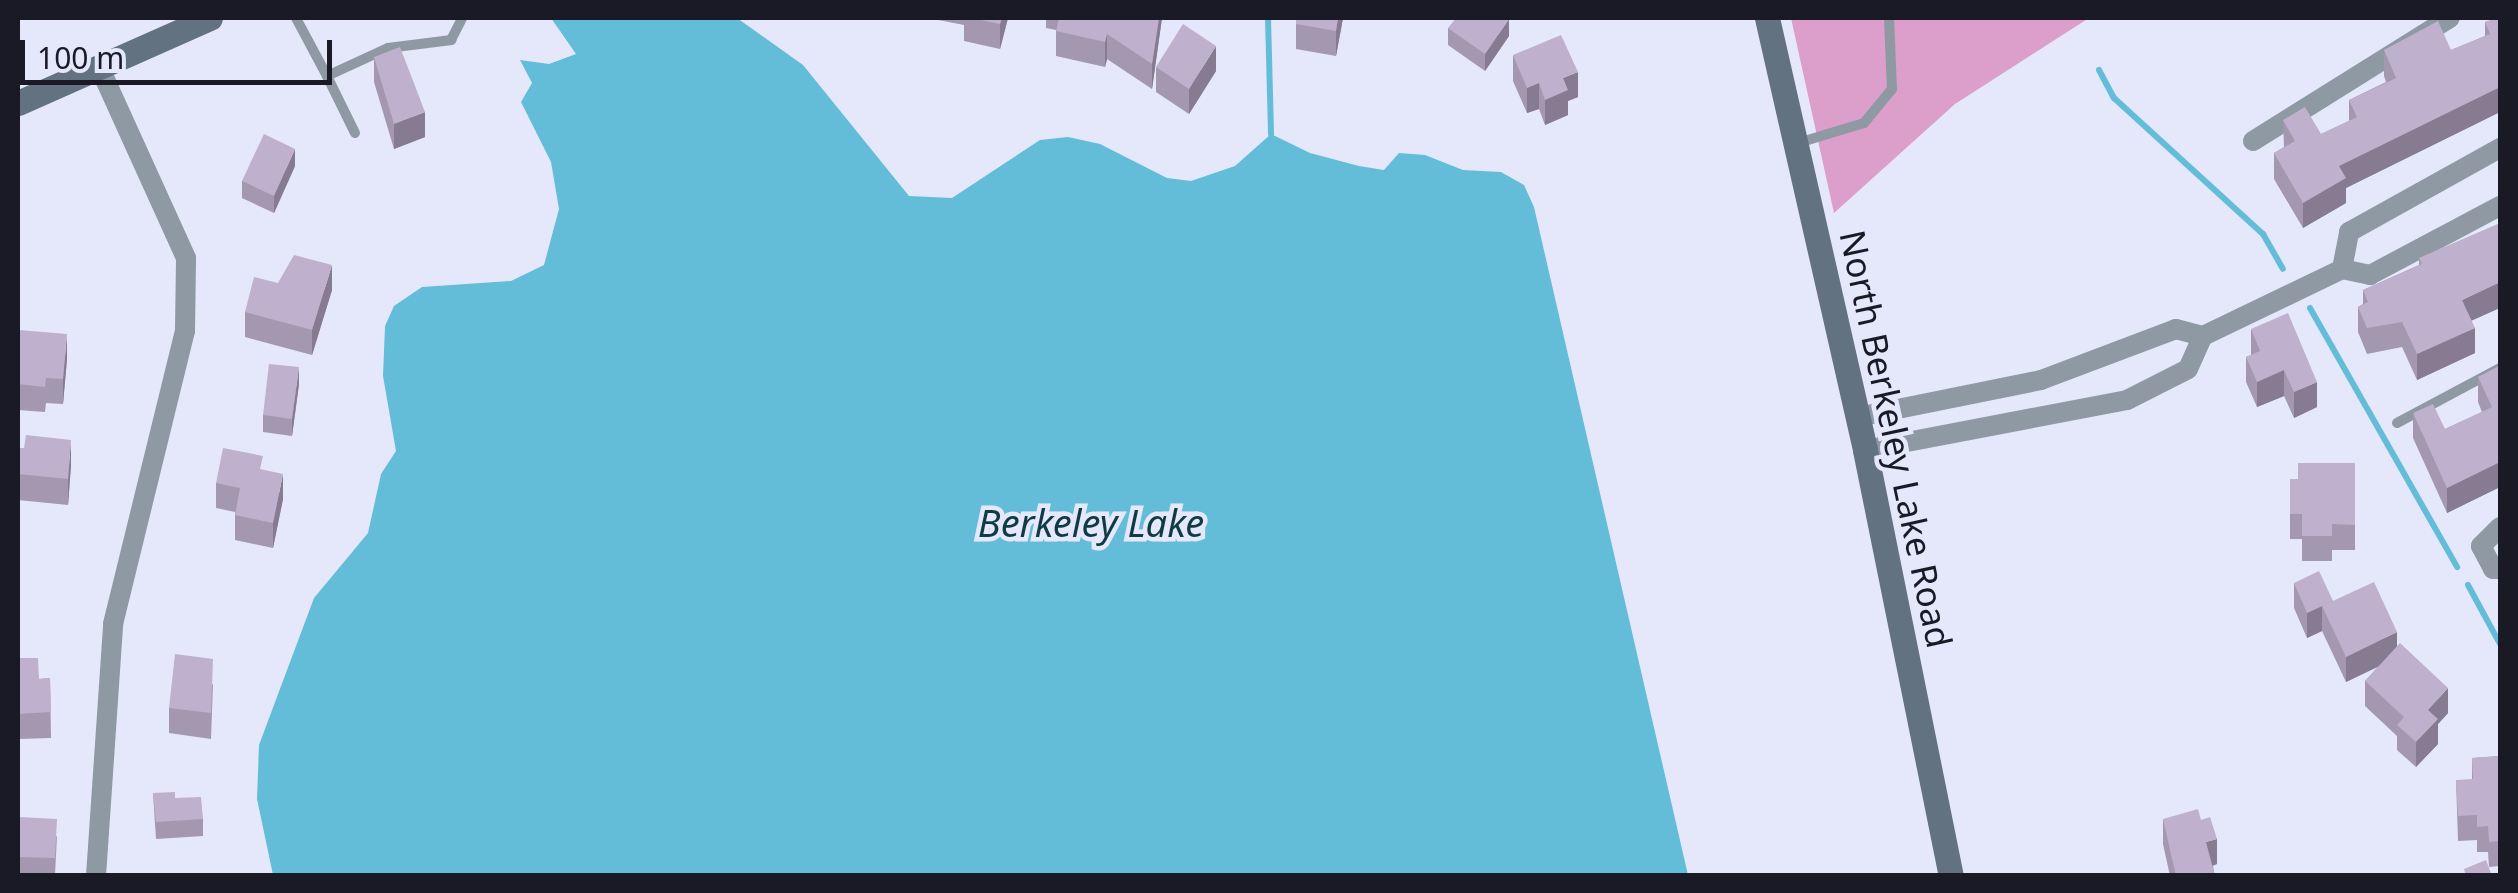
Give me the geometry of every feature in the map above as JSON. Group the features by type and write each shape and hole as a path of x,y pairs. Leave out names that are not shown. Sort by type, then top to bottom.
{"street":[{"path":"18,103 210,18"},
{"name":"North Berkeley Lake Road","path":"1767,18 1866,450 1951,876"},
{"path":"2254,141 2450,18"},
{"path":"96,876 113,624 185,330 186,276 186,258 100,68"},
{"path":"2342,269 2349,232 2500,148"},
{"path":"1858,417 2045,378 2176,329 2203,336 2342,269 2370,275 2500,206"},
{"path":"1866,450 2128,400 2188,370 2203,336"},
{"path":"2045,378 2054,414"},
{"path":"2500,527 2481,546 2494,569 2500,569"}],"lane":[{"path":"296,18 355,133"},
{"path":"327,76 388,48 451,40 462,18"},
{"path":"1798,143 1864,123 1892,88 1889,18"},
{"path":"2397,423 2500,368"}],"shaded area":[{"path":"1791,18 2089,18 1955,104 1834,213"}],"water":[{"name":"Berkeley Lake","path":"551,18 737,18 803,65 909,196 952,198 1040,140 1068,137 1100,144 1167,178 1191,181 1235,166 1271,134 1310,153 1359,166 1384,170 1399,153 1425,155 1463,170 1501,172 1524,185 1534,207 1688,875 273,875 257,799 259,745 314,598 368,533 381,474 396,451 383,376 385,326 394,306 422,287 511,281 544,265 559,209 551,162 521,102 532,83 520,60 549,64 576,54"}],"building":[{"path":"971,18 1002,18 1000,24"},
{"path":"1059,18 1159,18 1152,64 1107,34 1105,42 1056,31"},
{"path":"1296,18 1338,18 1336,31 1296,24"},
{"path":"1456,18 1509,19 1485,54 1448,28"},
{"path":"2500,18 2500,87 2339,166 2346,178 2303,203 2274,153 2295,141 2283,120 2305,107 2321,134 2357,117 2349,100 2396,78 2384,50 2438,21 2451,50 2490,34 2485,22"},
{"path":"1183,24 1216,46 1189,89 1156,67"},
{"path":"1561,35 1578,72 1563,78 1568,90 1545,100 1539,83 1527,88 1513,55"},
{"path":"400,47 425,112 394,124 374,57"},
{"path":"264,134 295,149 274,196 242,181"},
{"path":"2500,223 2500,282 2462,300 2475,328 2417,354 2402,322 2367,328 2358,307 2368,302 2363,290 2422,264 2419,258"},
{"path":"294,255 332,265 312,330 245,312 254,277 278,283"},
{"path":"2288,313 2317,382 2294,392 2284,370 2257,382 2246,357 2260,351 2251,329"},
{"path":"19,330 67,334 63,379 46,378 45,387 18,384"},
{"path":"269,364 299,367 292,419 263,415"},
{"path":"2499,366 2500,462 2447,488 2413,413 2433,404 2445,429 2492,407 2478,377"},
{"path":"26,435 71,440 68,479 18,474 18,448 24,448"},
{"path":"223,448 263,456 260,469 283,474 273,523 235,515 240,488 216,483"},
{"path":"2298,463 2355,463 2355,525 2332,524 2332,536 2302,536 2302,514 2290,514 2290,479 2298,479"},
{"path":"2319,571 2333,601 2307,613 2294,583"},
{"path":"2374,582 2397,632 2346,657 2322,606"},
{"path":"2400,643 2448,688 2428,710 2438,719 2416,742 2397,725 2404,717 2365,681"},
{"path":"175,654 213,659 211,713 169,708"},
{"path":"18,658 38,658 39,679 50,678 51,712 18,714"},
{"path":"2500,756 2500,841 2489,842 2488,826 2477,827 2477,815 2458,816 2456,780 2473,779 2472,758"},
{"path":"175,792 175,798 201,797 203,819 156,822 153,793"},
{"path":"2198,809 2201,820 2210,817 2217,839 2206,842 2215,876 2176,876 2163,819"},
{"path":"19,817 57,819 55,858 18,857"},
{"path":"2486,860 2492,876 2466,876 2464,869"}],"waterway":[{"path":"1268,18 1271,134"},
{"path":"2099,70 2114,98 2263,234 2283,269"},
{"path":"2310,308 2457,567"},
{"path":"2468,585 2500,644"}]}
